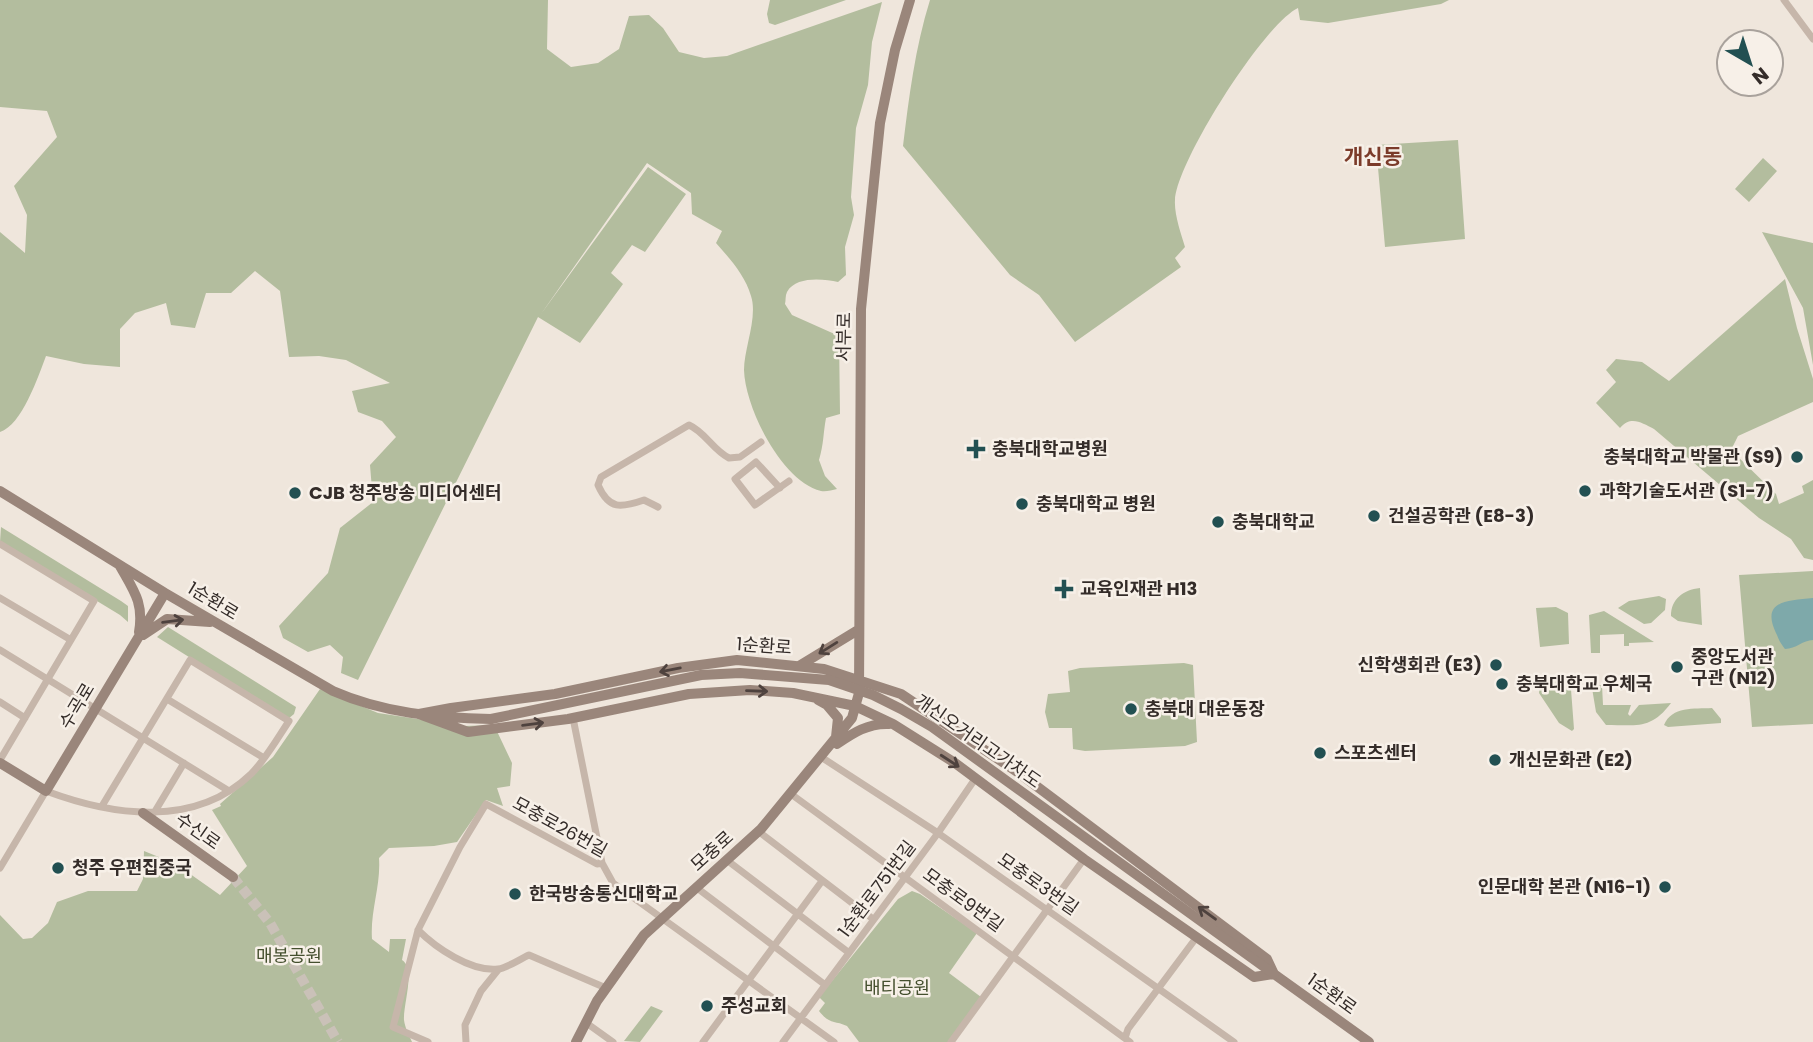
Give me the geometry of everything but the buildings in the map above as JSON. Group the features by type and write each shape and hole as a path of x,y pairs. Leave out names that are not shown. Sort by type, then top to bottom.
{"main road":[{"name":"서부로","path":"858,680 862,499 861,309 880,123 895,50 910,0"},
{"name":"1순환로","path":"0,491 213,622 333,691 356,701 438,718 491,719"},
{"path":"120,565 138,598 142,617 138,639"},
{"name":"수곡로","path":"46,791 165,593"},
{"path":"138,639 167,619 213,622"},
{"path":"799,666 858,629"},
{"name":"1순환로","path":"419,714 555,694 678,668 737,660 824,669 901,694 1018,773 1267,958 1274,974 1370,1042"},
{"name":"개신오거리고가차도","path":"491,719 701,675 740,673 829,680 873,695 932,727 1274,974"},
{"name":"모충로","path":"576,1042 606,988 644,935 758,831 835,740 852,718 859,693 858,680"},
{"path":"419,714 468,732 573,718 689,694 750,691 793,693 855,706 892,724 956,763 1084,859 1254,977 1274,974"},
{"path":"812,696 827,705 838,718 835,740"},
{"path":"821,757 864,727 892,724"},
{"path":"0,762 46,791"},
{"name":"수신로","path":"148,813 233,877"}],"street":[{"path":"1784,0 1813,38"},
{"path":"658,508 643,500 626,506 615,506 606,501 598,485 601,477 689,425 696,428 712,447 729,458 740,457 761,442"},
{"path":"780,488 757,462 734,479 755,505 780,488 789,481"},
{"path":"0,544 94,601 0,762"},
{"path":"0,598 71,640"},
{"path":"0,650 96,707 229,792"},
{"path":"0,868 46,791 102,806 148,813 201,805 229,792 250,775 289,721 190,660 102,806"},
{"path":"167,699 264,758"},
{"path":"0,702 25,718"},
{"path":"573,718 602,863"},
{"name":"모충로3번길","path":"821,757 939,834 1234,1042"},
{"path":"148,813 184,763"},
{"name":"1순환로751번길","path":"783,1042 939,834 975,779"},
{"name":"모충로9번길","path":"791,794 1127,1040"},
{"name":"모충로26번길","path":"418,930 460,847 486,804 597,864 602,863 613,883 834,1042"},
{"path":"758,831 873,919"},
{"path":"951,1042 1084,859"},
{"path":"728,861 848,952"},
{"path":"703,1042 822,881"},
{"path":"697,888 824,984"},
{"path":"428,1042 393,1027 418,930 448,956 479,967 498,970"},
{"path":"1127,1040 1128,1029 1196,938"},
{"path":"466,1042 465,1025 481,991 498,970 528,955 606,988"},
{"path":"585,1022 613,1042"}],"green space":[{"path":"0,0 548,0 547,49 571,67 598,63 619,49 629,16 649,15 663,28 679,52 704,58 727,56 882,2 872,42 868,85 856,128 851,197 854,215 845,247 846,275 838,282 818,280 797,283 787,292 785,304 792,315 839,336 840,414 826,418 819,460 825,476 837,489 821,491 807,485 793,474 768,441 746,386 744,370 753,304 745,281 716,243 722,231 692,214 691,193 647,163 541,314 648,167 686,194 645,252 632,245 611,273 623,284 580,343 538,317 358,680 341,673 343,657 330,645 308,652 283,638 279,626 328,573 340,528 373,502 370,465 396,437 382,421 358,412 352,391 390,383 346,360 319,356 289,357 280,291 255,271 231,293 206,293 195,328 171,325 166,303 135,313 120,329 120,367 84,364 46,356 22,410 8,428 0,432 0,232 25,253 27,215 14,186 57,137 47,111 0,107"},
{"path":"770,0 846,0 775,25 769,23 767,14"},
{"path":"930,0 1449,0 1441,4 1328,23 1300,20 1298,8 1283,19 1224,95 1179,181 1175,206 1185,247 1175,258 1181,267 1075,342 1039,295 1010,275 903,146 916,54"},
{"path":"1458,140 1465,239 1385,247 1376,145"},
{"path":"1763,158 1777,171 1749,202 1735,189"},
{"path":"1762,232 1813,243 1813,365 1803,308"},
{"path":"1785,279 1813,379 1813,402 1738,436 1731,450 1776,494 1779,504 1804,493 1802,486 1813,480 1813,560 1804,558 1791,539 1759,518 1654,429 1632,421 1620,428 1596,403 1616,382 1606,370 1616,359 1642,362 1669,381"},
{"path":"1,527 128,606 128,622 0,542"},
{"path":"1813,571 1813,724 1752,727 1739,575"},
{"path":"1700,588 1702,625 1678,621 1671,616 1673,605 1679,596"},
{"path":"1659,596 1666,599 1665,610 1651,623 1644,624 1618,608 1629,601"},
{"path":"1556,607 1568,613 1569,644 1540,647 1536,608"},
{"path":"1604,611 1654,642 1629,643 1629,646 1624,646 1624,634 1600,635 1600,653 1591,653 1589,615"},
{"path":"168,627 296,707 294,714 288,719 157,637"},
{"path":"1184,663 1193,665 1197,742 1185,746 1085,751 1073,749 1072,728 1049,728 1045,712 1048,694 1070,692 1068,671 1080,668"},
{"path":"1570,676 1572,731 1559,723 1539,693 1541,678"},
{"path":"1602,685 1603,705 1631,705 1628,714 1630,716 1639,705 1671,703 1650,722 1606,725 1596,712 1592,688"},
{"name":"매봉공원","path":"320,689 378,713 464,726 494,725 512,763 510,786 497,788 503,806 486,800 457,842 389,848 379,858 372,939 389,952 390,939 406,939 402,960 409,979 404,1020 412,1042 0,1042 0,915 23,939 32,938 48,923 57,902 88,891 137,891 143,879 144,851 176,864 220,895 247,866 212,810 221,806 220,804 273,757"},
{"path":"1712,708 1721,723 1668,727 1664,725 1672,714 1691,709"},
{"name":"배티공원","path":"912,891 977,933 949,973 981,997 948,1042 859,1042 847,1026 829,1020 819,1011 825,1003 819,997 898,899"},
{"path":"651,1006 663,1011 640,1042 624,1041"}],"water":[{"path":"1813,598 1813,640 1785,649 1773,624 1774,609 1785,602"}],"tunnel":[{"path":"233,877 270,923 338,1042"}],"place":[{"name":"충북대학교병원","path":"976,449"},
{"name":"충북대학교 박물관 (S9)","path":"1797,457"},
{"name":"과학기술도서관 (S1-7)","path":"1585,491"},
{"name":"CJB 청주방송 미디어센터","path":"295,493"},
{"name":"충북대학교 병원","path":"1022,504"},
{"name":"건설공학관 (E8-3)","path":"1374,516"},
{"name":"충북대학교","path":"1218,522"},
{"name":"교육인재관 H13","path":"1064,589"},
{"name":"신학생회관 (E3)","path":"1496,665"},
{"name":"중앙도서관 구관 (N12)","path":"1677,667"},
{"name":"충북대학교 우체국","path":"1502,684"},
{"name":"충북대 대운동장","path":"1131,709"},
{"name":"스포츠센터","path":"1320,753"},
{"name":"개신문화관 (E2)","path":"1495,760"},
{"name":"청주 우편집중국","path":"58,868"},
{"name":"인문대학 본관 (N16-1)","path":"1665,887"},
{"name":"한국방송통신대학교","path":"515,894"},
{"name":"주성교회","path":"707,1006"}],"district":[{"name":"개신동","path":"1373,157"}]}
